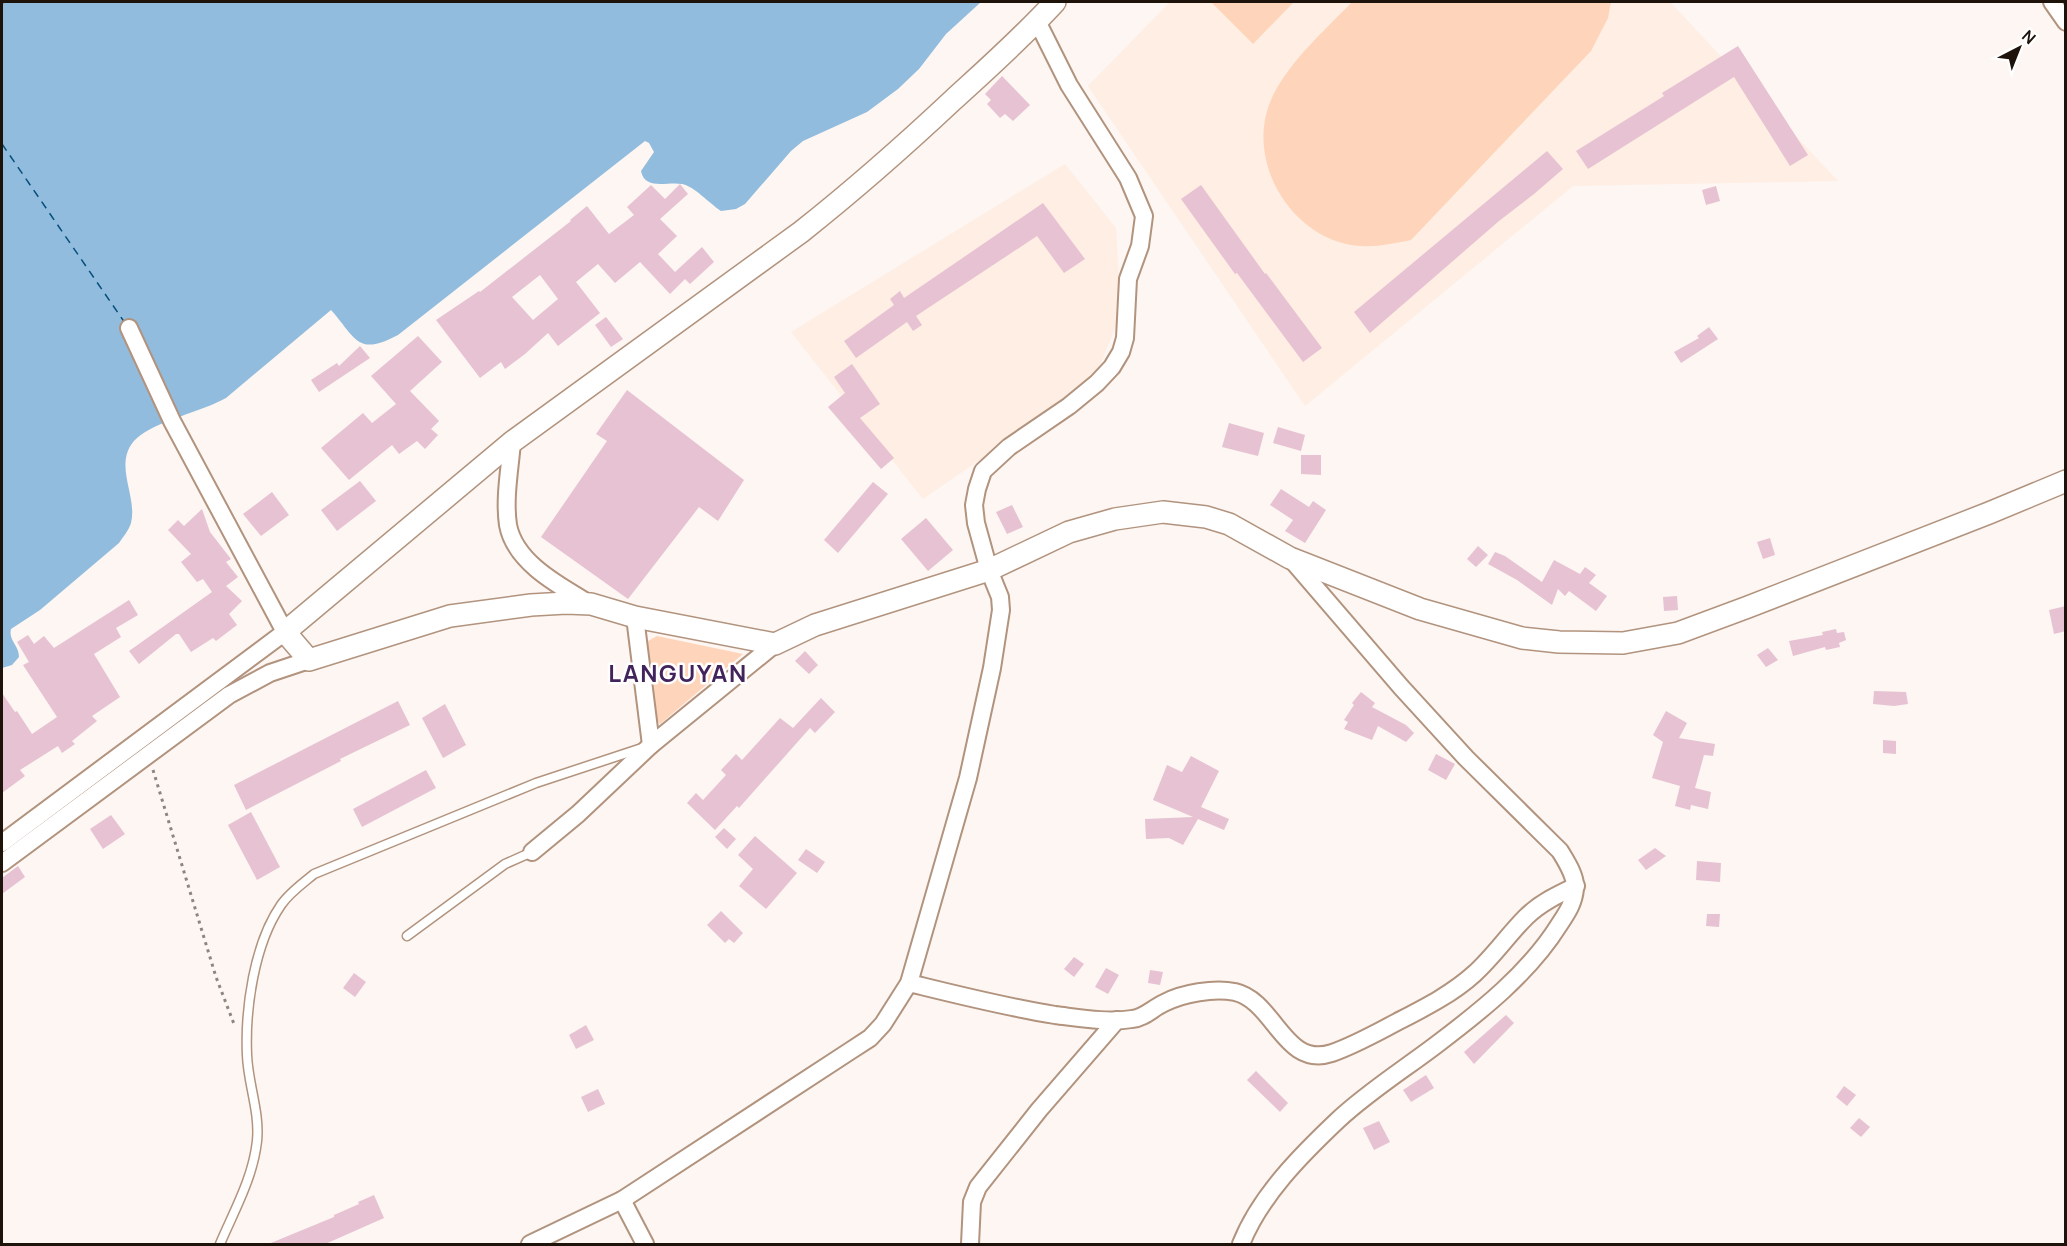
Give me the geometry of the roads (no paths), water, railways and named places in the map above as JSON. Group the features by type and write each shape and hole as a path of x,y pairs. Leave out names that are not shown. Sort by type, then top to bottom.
{"street":[{"path":"2,863 148,755 285,632 512,441 810,225 899,151 1055,2"},
{"path":"2052,2 2066,22"},
{"path":"530,1245 622,1200 870,1038 909,983 968,778 994,658 1001,610 1000,597 989,570 976,523 974,505 977,489 983,471 1009,447 1076,400 1112,367 1121,352 1125,338 1128,279 1140,246 1144,216 1128,178 1069,85 1037,21"},
{"path":"129,328 172,421 285,632 309,660"},
{"path":"512,441 507,507 508,527 527,559 540,570 591,604 635,617 775,644"},
{"path":"532,852 578,814 651,745 775,644 815,625 989,570 1078,530 1115,519 1163,512 1194,515 1228,524 1290,558 1420,609 1522,638 1559,642 1623,643 1678,633 1978,518 2066,481"},
{"path":"1241,1245 1248,1228 1270,1195 1294,1165 1339,1119 1383,1082 1476,1014 1514,980 1544,948 1572,905 1576,886 1568,864 1560,851 1466,758 1409,696 1290,558"},
{"path":"2,843 224,688 450,616 531,605 591,604"},
{"path":"635,617 651,745"},
{"path":"909,983 1005,1007 1079,1018 1117,1020 1135,1019 1182,996 1215,991 1233,992 1248,996 1258,1004 1296,1048 1310,1054 1329,1054 1372,1035 1462,985 1477,972 1527,916 1541,905 1576,886"},
{"path":"970,1245 972,1202 978,1187 1117,1020"},
{"path":"622,1200 645,1245"}],"lane":[{"path":"220,1245 250,1173 257,1142 257,1123 247,1056 250,998 258,953 269,925 281,904 314,874 536,783 651,745"},
{"path":"407,936 505,864 532,852"}],"water":[{"path":"2,2 981,2 946,34 919,69 898,89 867,112 803,141 791,151 745,204 736,209 721,211 687,185 658,184 647,181 641,171 654,152 649,143 645,141 398,335 374,344 365,344 352,336 331,310 226,398 145,432 130,447 126,457 132,512 131,523 127,531 119,543 40,610 11,629 10,633 19,657 12,665 2,668"}],"district":[{"name":"LANGUYAN","path":"678,674"}]}
